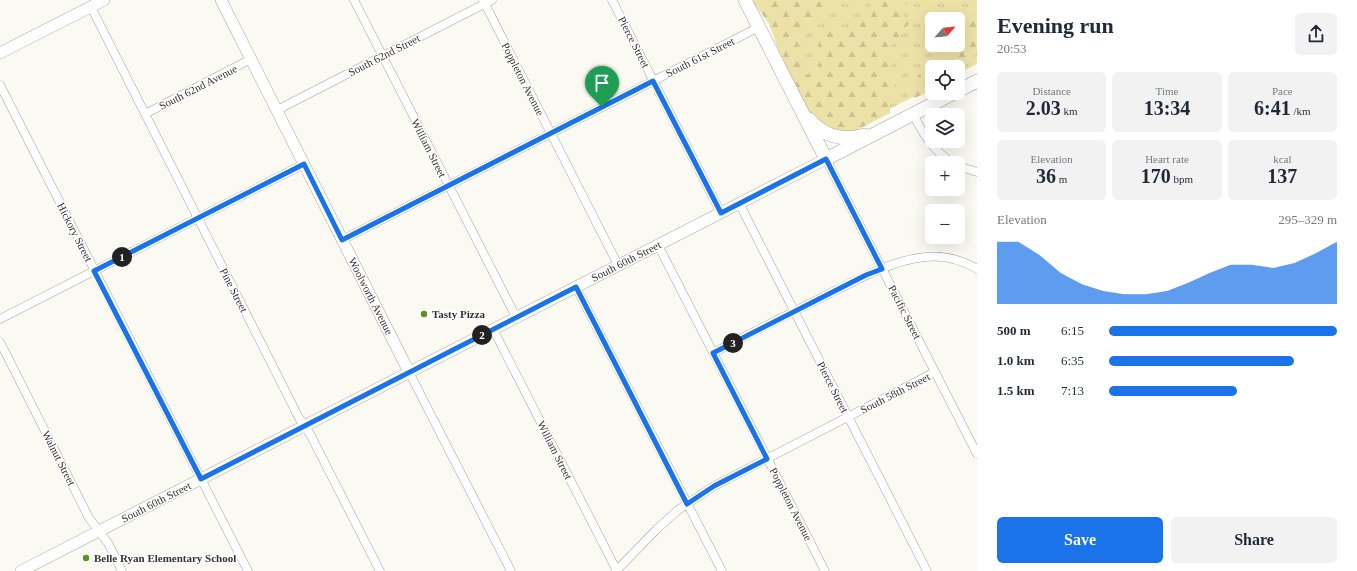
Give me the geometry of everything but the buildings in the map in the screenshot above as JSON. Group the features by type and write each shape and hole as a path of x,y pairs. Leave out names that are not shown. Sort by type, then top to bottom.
{"main road":[{"path":"0,53 104,0"},
{"name":"Woolworth Avenue","path":"221,0 410,372"},
{"name":"Pacific Street","path":"745,0 826,159"},
{"path":"965,87 977,81"},
{"name":"South 60th Street","path":"21,571 940,100"},
{"path":"800,108 818,128 827,134 838,137 855,137 886,128"}],"street":[{"name":"William Street","path":"354,0 516,317"},
{"name":"Pierce Street","path":"612,0 721,213"},
{"name":"South 62nd Street","path":"277,110 487,1"},
{"name":"Poppleton Avenue","path":"487,1 551,133 618,265"},
{"name":"Pine Street","path":"91,7 304,426 380,571"},
{"name":"South 61st Street","path":"342,240 759,27"},
{"name":"South 62nd Avenue","path":"145,114 251,59"},
{"name":"Hickory Street","path":"0,85 248,571"},
{"path":"913,114 930,144 942,156"},
{"name":"Pacific Street","path":"826,159 977,454"},
{"path":"0,319 304,164"},
{"path":"965,168 977,172"},
{"name":"Pierce Street","path":"739,204 927,571"},
{"name":"Poppleton Avenue","path":"658,245 825,571"},
{"path":"713,353 866,275 907,260 934,256 959,261 977,269"},
{"path":"576,287 722,571"},
{"name":"William Street","path":"493,329 616,571"},
{"name":"Walnut Street","path":"0,342 89,518 108,543 122,571"},
{"name":"Woolworth Avenue","path":"410,372 511,571"},
{"name":"South 58th Street","path":"616,571 657,529 687,504 714,486 935,372"}],"green space":[{"path":"751,0 835,0 830,10 825,15 814,19 805,19 800,24 798,59 805,73 808,75 813,74 818,70 820,34 827,31 844,29 857,23 871,10 869,0 909,0 901,7 900,12 909,23 891,45 888,53 895,87 890,99 890,113 853,132 836,133 812,117 790,79 768,22"},
{"path":"759,0 977,0 977,64 965,70 965,60 925,60 925,91 849,130 840,131"},
{"path":"977,13 977,37 975,41 976,51 965,63 965,60 947,60 948,52 965,52 966,19"},
{"path":"925,69 925,94 914,98 910,95 908,90 911,84"}],"place":[{"name":"Tasty Pizza","path":"424,314"},
{"name":"Belle Ryan Elementary School","path":"86,558"}],"route":[{"path":"653,81 721,213 826,159 882,269 866,275 713,353 767,459 714,486 687,504 576,287 201,479 94,271 304,164 342,240 602,107 653,81"}]}
